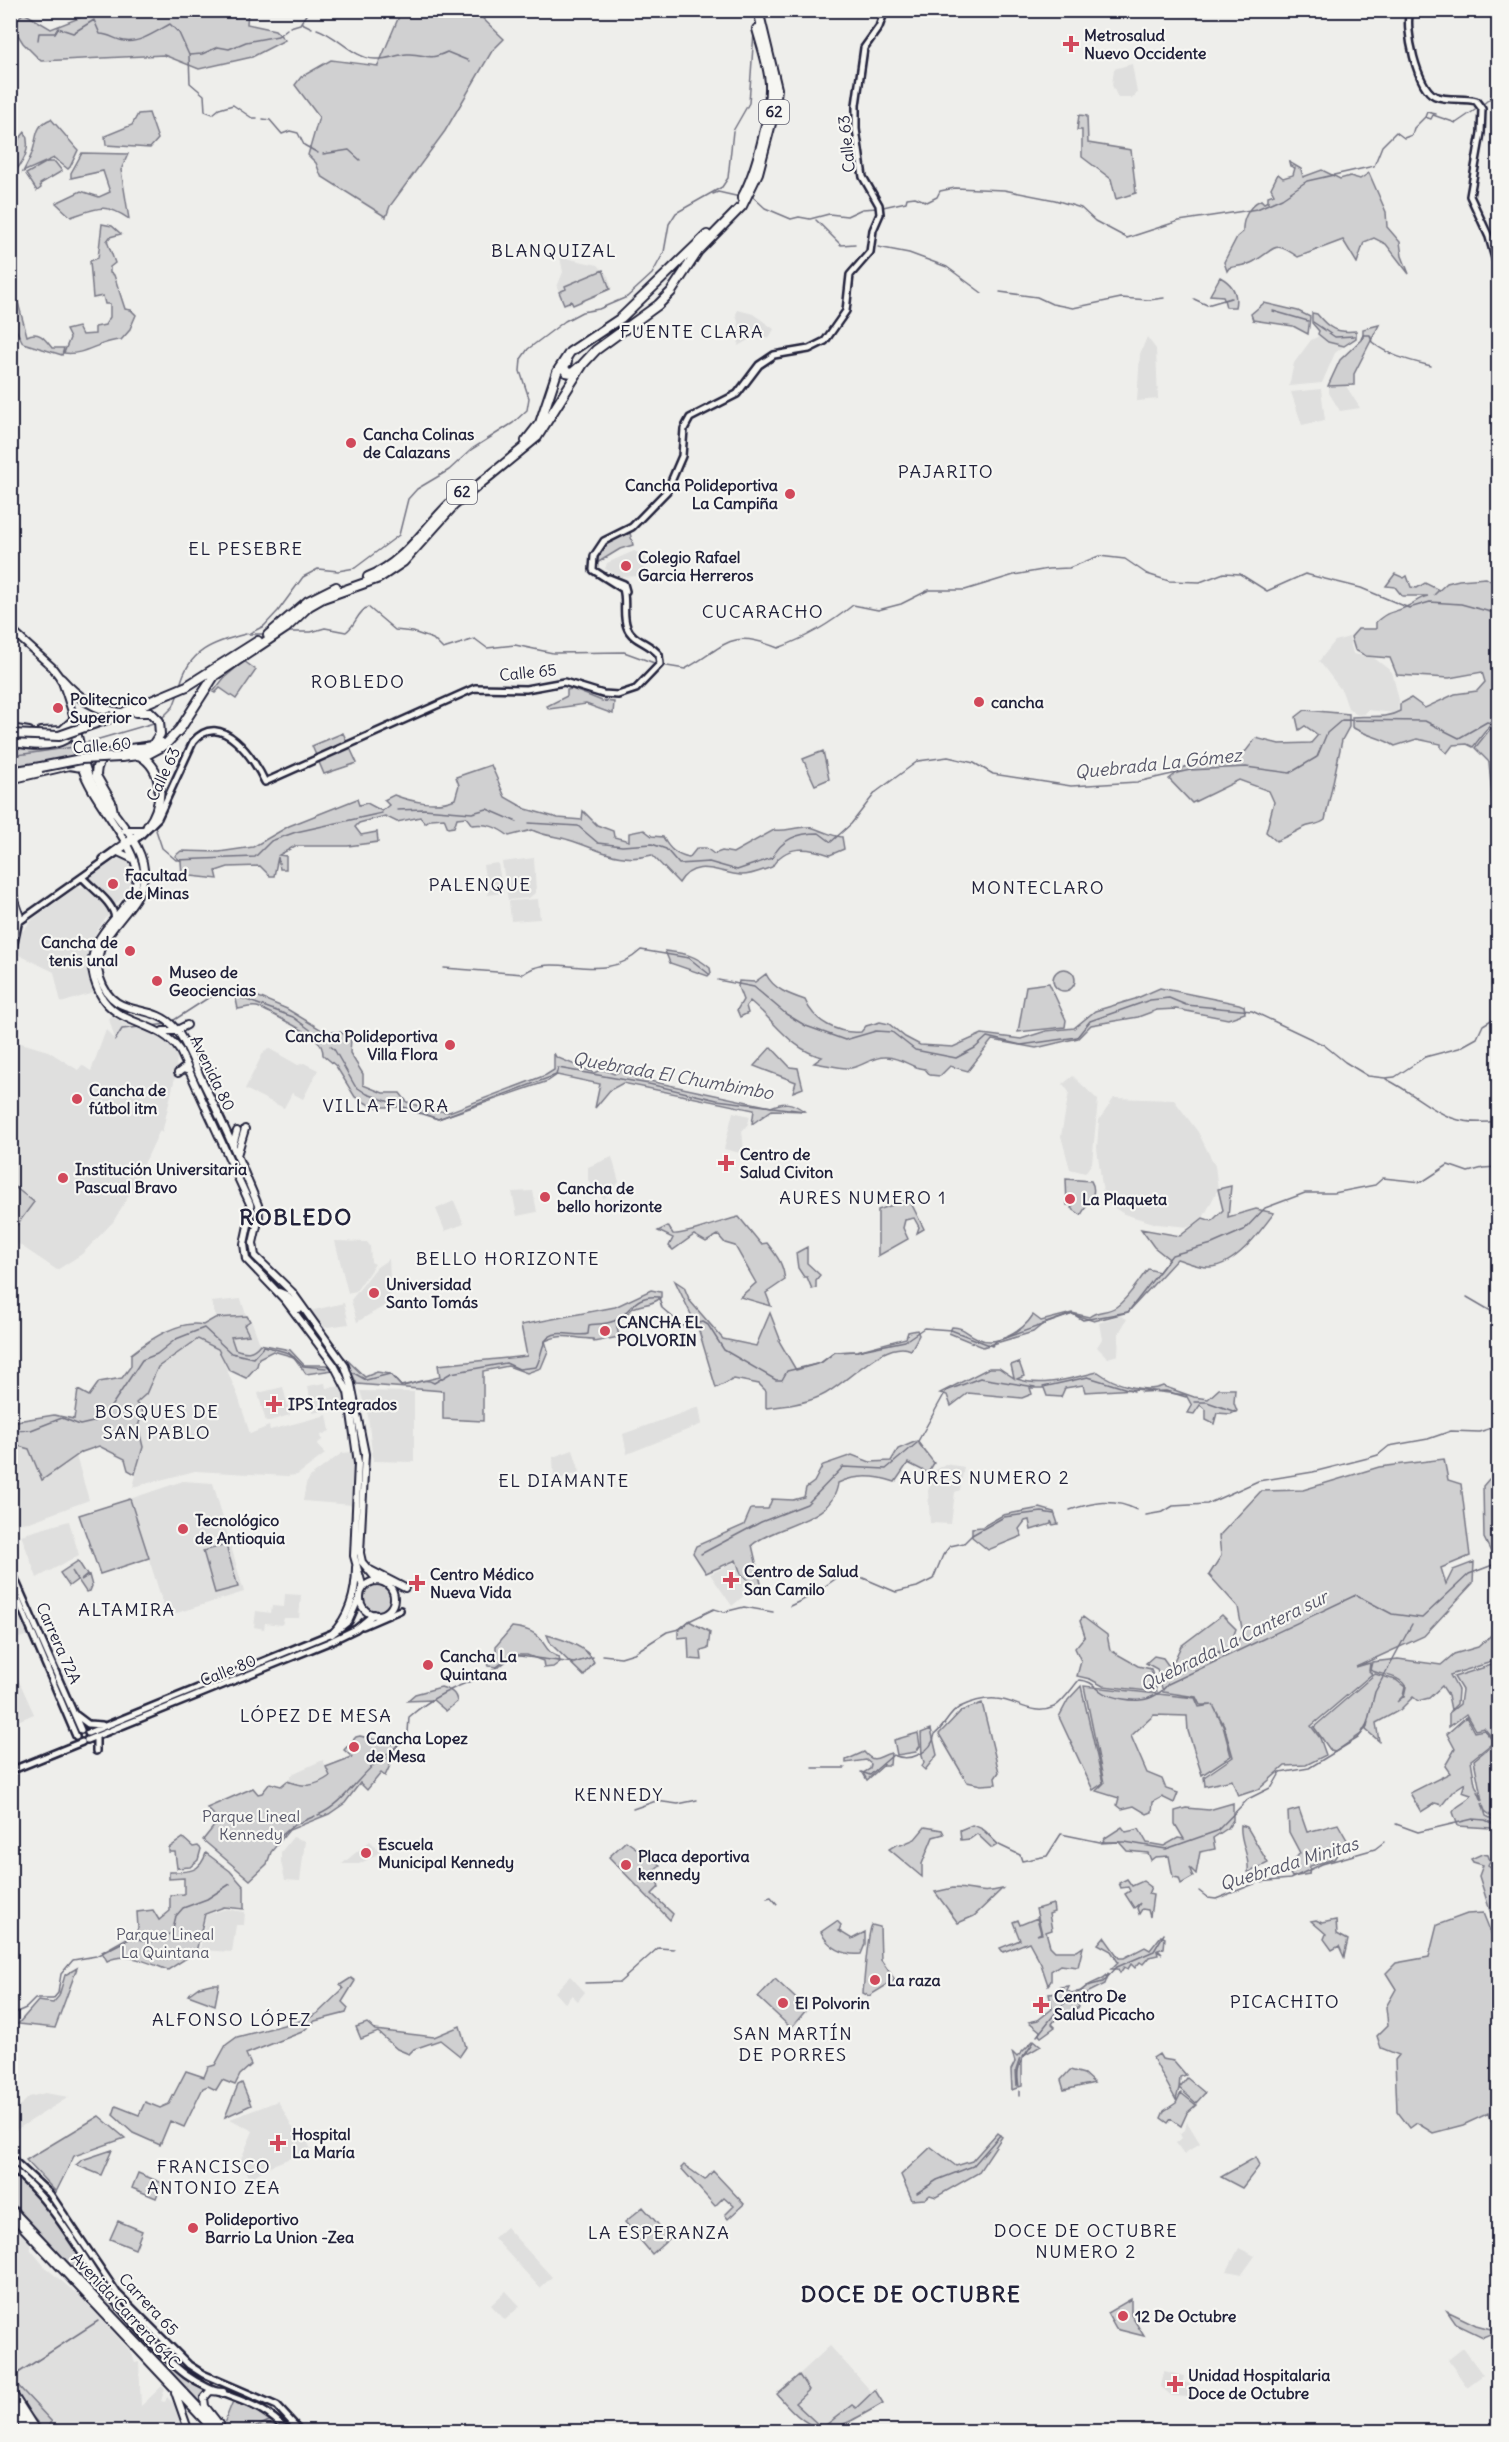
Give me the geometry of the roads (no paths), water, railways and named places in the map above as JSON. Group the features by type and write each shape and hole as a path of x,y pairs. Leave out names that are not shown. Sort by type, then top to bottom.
{"highway":[{"name":"62","path":"10,734 59,736 125,714 196,680 276,631 286,628 304,610 323,598 379,578 403,562 454,505 537,437 583,364 596,350 651,310 671,292 698,251 733,213 750,187 777,95 776,75 753,10"},
{"name":"62","path":"758,10 762,36"},
{"name":"62","path":"185,723 214,676 276,631 316,596 375,574 389,566 451,501 525,442 540,423 557,372 570,352 615,323 733,213"},
{"path":"640,300 658,287 664,289 665,294 651,310"},
{"path":"570,352 564,366 566,372 572,373 583,364"},
{"path":"61,679 73,692 98,709 125,714 142,710 150,712 159,722 161,729 157,741 149,747"},
{"path":"112,812 111,802 96,776 98,762 110,752 149,747 164,741 185,723"},
{"name":"Calle 60","path":"10,772 81,759 139,755 165,745 185,723"},
{"path":"10,729 57,732 72,724"},
{"path":"10,741 37,746 53,744 68,738 72,724"},
{"path":"139,755 153,767 159,788 158,811 148,827"},
{"path":"10,779 69,765 82,767"},
{"path":"159,788 169,793"},
{"path":"10,2391 38,2432"},
{"path":"10,2404 28,2432"}],"main road":[{"name":"Calle 63","path":"658,669 660,656 652,647 629,632 624,615 625,585 604,578 592,567 594,556 604,541 630,529 665,495 682,456 684,427 690,418 737,394 759,365 774,355 810,349 827,339 846,311 850,275 870,252 880,211 863,177 856,129 856,105 864,48 879,27 885,10"},
{"path":"1410,10 1407,28 1409,39 1428,90 1438,97 1468,99 1481,106 1481,133 1470,196 1489,237 1498,269"},
{"name":"Avenida 80","path":"10,629 52,667 61,679 76,738"},
{"name":"Avenida 80","path":"10,635 55,676 91,782 132,840 142,861 142,887 113,927 98,956 99,974 105,989 121,1006 156,1016 174,1030 194,1064 259,1207 253,1252 286,1284 345,1366 361,1424 365,1481 359,1546 362,1562 378,1581"},
{"name":"Calle 65","path":"199,736 215,732 232,736 265,782 475,688 526,689 564,681 614,695 636,689 658,669"},
{"name":"Calle 63","path":"148,827 169,793 193,742 199,736"},
{"name":"Avenida 80","path":"81,754 82,767 90,786 135,861 136,884 100,937 93,967 102,998 124,1018 159,1030 174,1042 222,1140 251,1207 244,1244 245,1257 279,1292 342,1377 349,1396 350,1423 358,1463 356,1566 363,1588"},
{"path":"132,840 148,827"},
{"path":"93,869 148,827"},
{"path":"125,830 148,827"},
{"path":"10,928 118,852 125,844"},
{"path":"118,852 126,854 135,861"},
{"path":"82,877 102,896 115,915 113,927"},
{"path":"10,887 19,907 20,921 10,962"},
{"path":"159,1030 174,1030 187,1025"},
{"path":"182,1056 194,1064"},
{"path":"178,1073 183,1069 189,1071"},
{"path":"211,1118 220,1130 227,1133"},
{"path":"237,1158 238,1145 245,1129"},
{"path":"231,1164 232,1145 237,1131"},
{"path":"222,1140 232,1145"},
{"path":"261,1275 268,1274 267,1267"},
{"path":"272,1285 270,1280 273,1276 286,1284"},
{"path":"279,1292 286,1295 297,1308 303,1308"},
{"path":"350,1423 356,1417 361,1424"},
{"path":"332,1634 348,1613 356,1583 356,1566"},
{"name":"Carrera 72A","path":"10,1568 78,1734"},
{"path":"367,1568 405,1588"},
{"name":"Carrera 72A","path":"10,1581 76,1715 78,1734"},
{"path":"378,1581 390,1587 393,1600 386,1612 374,1614 363,1608 360,1596 363,1588 378,1581"},
{"name":"Calle 80","path":"88,1733 332,1634 349,1620 360,1596"},
{"path":"356,1629 400,1610"},
{"name":"Calle 80","path":"10,1771 220,1688 356,1629 374,1614"},
{"path":"76,1715 88,1724 104,1725"},
{"path":"88,1733 85,1741 78,1734 88,1733"},
{"path":"70,1746 78,1734"},
{"path":"96,1736 96,1751"},
{"name":"Carrera 65","path":"10,2157 46,2190 117,2293 192,2368 281,2408 301,2432"},
{"name":"Carrera 65","path":"10,2167 45,2199 98,2277 123,2309 186,2374 263,2408 288,2432"},
{"name":"Avenida Carrera 64C","path":"10,2207 223,2432"},
{"name":"Avenida Carrera 64C","path":"10,2214 215,2432"},
{"path":"123,2309 154,2337 161,2336"},
{"path":"172,2386 188,2428"},
{"path":"223,2392 207,2392 203,2401 223,2432"}],"waterway":[{"path":"290,27 300,24 309,10"},
{"path":"38,40 39,33 55,33 58,28 73,33 94,20 100,34 130,41 148,36 170,24 179,33 189,55 202,54 218,47 229,49 246,42 278,36 287,29"},
{"path":"302,23 312,28"},
{"path":"317,29 367,58 383,59 407,54 430,57 447,52 469,61"},
{"path":"250,633 264,626 303,577 318,569 338,571 355,568 399,535 408,499 417,489 449,470 472,449 513,423 527,410 529,398 520,371 521,359 528,349 565,321 582,312 599,309 627,297 652,274 664,252 669,224 676,213 722,187 728,178 733,131 749,103 754,32"},
{"path":"189,56 190,83 204,95 205,111 213,114 219,109 233,105 252,118 257,118"},
{"path":"1482,105 1498,92"},
{"path":"940,191 955,188 1004,190 1055,200 1081,208 1095,221 1127,238 1179,221 1257,209 1282,198 1307,181 1374,166 1382,146 1396,132 1404,138 1412,135 1414,128 1425,117 1431,119 1433,115 1456,123 1478,108"},
{"path":"1425,117 1427,112 1436,114"},
{"path":"263,119 270,120 282,134 290,131 298,133 304,145 318,153"},
{"path":"323,154 349,150 360,160"},
{"path":"883,207 906,202 907,198 915,197 927,202 937,197 940,191"},
{"path":"713,194 718,192 740,197"},
{"path":"751,195 765,208 791,219 799,217 810,219 829,214 847,216 862,209 877,208"},
{"path":"816,220 841,245 855,244"},
{"path":"878,247 909,253 947,267 982,293"},
{"path":"1000,292 1037,297 1052,304 1073,308 1121,298 1149,300 1164,298"},
{"path":"1194,299 1207,305 1231,298"},
{"path":"1273,311 1308,321"},
{"path":"1313,322 1335,337 1354,336"},
{"path":"1361,339 1363,335 1370,335 1372,342 1385,351 1431,366"},
{"path":"661,665 685,669 727,643 737,640 748,639 778,648 817,630 853,605 878,610 901,604 929,590 965,590 1014,575 1069,568 1099,556 1125,559 1147,574 1169,581 1200,582 1224,573 1240,574 1267,591 1305,574 1361,588 1409,608 1430,602 1461,604 1498,614"},
{"path":"287,632 311,632 325,628 346,632 361,612 368,607 395,630 413,632 433,639 443,649 475,639 487,648 515,645 553,653 624,652 657,664"},
{"path":"180,686 189,664 196,656 213,645 246,634"},
{"path":"248,634 265,634"},
{"path":"161,719 173,707 178,694"},
{"name":"Quebrada La Gómez","path":"529,823 578,826 598,843 622,846 652,844 666,849 679,864 709,862 737,870 772,858 780,846 797,836 819,833 831,842 851,824 876,792 918,761 948,757 974,763 993,774 1071,786 1137,782 1190,770 1246,767 1290,773 1317,757 1327,733 1342,720 1425,721 1459,738 1487,722 1498,725"},
{"path":"82,744 157,722"},
{"path":"10,756 74,747"},
{"name":"Quebrada La Gómez","path":"397,810 424,809 472,813 487,809 517,822"},
{"name":"Quebrada La Gómez","path":"155,827 162,848 176,860 255,857 271,841 296,832 382,813"},
{"path":"444,968 523,974 536,967 549,965 594,968 625,961 641,950 689,958 709,974"},
{"path":"718,980 754,987 786,1014 806,1026 845,1040 876,1031 892,1032 915,1050 956,1058 975,1048 987,1037 1021,1045 1077,1037 1090,1021 1150,1000 1169,998 1186,1005 1252,1011 1324,1045 1345,1062 1368,1076 1385,1078 1395,1077 1425,1057 1459,1048 1477,1038 1483,1025 1498,1016"},
{"name":"Quebrada El Chumbimbo","path":"171,1022 208,998 225,992 293,1017 321,1038"},
{"name":"Quebrada El Chumbimbo","path":"151,1026 167,1024"},
{"name":"Quebrada El Chumbimbo","path":"115,1040 122,1029 140,1027"},
{"name":"Quebrada El Chumbimbo","path":"330,1046 334,1049 355,1086 367,1094 438,1119 556,1075 558,1068 649,1084 717,1100 804,1111"},
{"path":"1386,1079 1450,1117 1463,1121 1498,1121"},
{"path":"352,1372 366,1380 390,1374 401,1386 422,1381 434,1383 451,1373 506,1363 519,1369 536,1367 544,1343 550,1336 560,1333 588,1334 589,1325 614,1321 638,1301 650,1297 659,1297 662,1308 684,1327 703,1322 708,1325 724,1350 776,1380 782,1380 787,1371 821,1363 835,1352 857,1351 905,1341 924,1328 951,1330 992,1346 996,1341 1073,1314 1083,1320 1128,1312 1172,1255 1212,1244 1244,1230 1265,1208 1305,1193 1334,1193 1375,1185 1383,1178 1422,1182 1448,1165 1468,1172 1498,1167"},
{"path":"1467,1297 1491,1311 1498,1310"},
{"path":"10,1431 31,1430 62,1418 80,1425 93,1422 106,1414 142,1360 157,1354 176,1339 204,1328 231,1353 253,1358 264,1346 289,1353 303,1366 326,1368"},
{"path":"1043,1387 1088,1377 1134,1391"},
{"path":"701,1554 761,1522 807,1504 843,1467 886,1469 917,1443 946,1391 980,1378 1035,1387"},
{"path":"1141,1392 1166,1391 1186,1397"},
{"path":"1194,1402 1207,1402 1236,1412"},
{"path":"1146,1515 1163,1512 1173,1506 1207,1504 1258,1481 1313,1472 1368,1458 1378,1455 1389,1446 1428,1439 1451,1431 1479,1432 1498,1426"},
{"path":"1070,1510 1104,1502 1120,1504 1137,1510"},
{"path":"790,1606 811,1596 841,1575 856,1575 896,1592 917,1587 933,1579 943,1555 950,1546 964,1543 972,1535 1004,1517 1042,1512 1054,1514"},
{"name":"Quebrada La Cantera sur","path":"861,1772 870,1775 893,1755 907,1758 925,1751 935,1734 953,1713 960,1707 973,1702 996,1699 1032,1709 1046,1710 1061,1702 1079,1680 1089,1682 1104,1693 1116,1697 1132,1700 1148,1699 1162,1691 1168,1684 1356,1595 1392,1614 1422,1618 1469,1574 1498,1563"},
{"path":"602,1655 621,1657 634,1653 667,1632 679,1629 689,1621 714,1609 724,1612 744,1607 773,1612"},
{"path":"985,1832 999,1845 1020,1855 1022,1861 1047,1856 1061,1834 1100,1842 1125,1842 1166,1849 1217,1831 1248,1799 1272,1787 1280,1773 1309,1768 1358,1738 1366,1728 1375,1692 1412,1624"},
{"path":"402,1741 408,1733 409,1717 426,1703 485,1675 512,1655 574,1663 593,1657"},
{"path":"384,1757 398,1745"},
{"path":"318,1815 336,1804 381,1759"},
{"name":"Quebrada La Cantera sur","path":"812,1768 845,1768"},
{"name":"Quebrada La Cantera sur","path":"633,1809 656,1801 678,1804 697,1800"},
{"path":"276,1840 294,1825 315,1816"},
{"name":"Quebrada Minitas","path":"1396,1824 1418,1832 1473,1819 1485,1820 1498,1826"},
{"name":"Quebrada Minitas","path":"1199,1891 1208,1898 1216,1899 1259,1882 1290,1879 1322,1864 1375,1849 1384,1842"},
{"path":"10,2015 26,2008 35,1999 53,1999 58,1993 61,1974 73,1960 96,1956 133,1937 147,1942 162,1939 172,1932 176,1916 183,1908 207,1899 230,1884"},
{"path":"767,1898 771,1897 777,1904"},
{"name":"Quebrada Minitas","path":"1037,2036 1061,2006 1087,1986 1103,1982 1117,1967 1154,1951 1164,1934"},
{"path":"585,1983 620,1982 658,1948 674,1949"},
{"name":"Quebrada Minitas","path":"1018,2085 1019,2067 1034,2042"},
{"name":"Quebrada Minitas","path":"1019,2091 1019,2096"},
{"name":"Quebrada Minitas","path":"917,2193 937,2180 973,2166 1000,2135"},
{"path":"12,2377 98,2321"},
{"name":"Quebrada Minitas","path":"246,2432 271,2420"}],"place":[{"name":"Metrosalud Nuevo Occidente","path":"1071,44"},
{"name":"Cancha Colinas de Calazans","path":"351,443"},
{"name":"Cancha Polideportiva La Campiña","path":"790,494"},
{"name":"Colegio Rafael Garcia Herreros","path":"626,566"},
{"name":"cancha","path":"979,702"},
{"name":"Politecnico Superior","path":"58,708"},
{"name":"Facultad de Minas","path":"113,884"},
{"name":"Cancha de tenis unal","path":"130,951"},
{"name":"Museo de Geociencias","path":"157,981"},
{"name":"Cancha Polideportiva Villa Flora","path":"450,1045"},
{"name":"Cancha de fútbol itm","path":"77,1099"},
{"name":"Centro de Salud Civiton","path":"726,1163"},
{"name":"Institución Universitaria Pascual Bravo","path":"63,1178"},
{"name":"Cancha de bello horizonte","path":"545,1197"},
{"name":"La Plaqueta","path":"1070,1199"},
{"name":"Universidad Santo Tomás","path":"374,1293"},
{"name":"CANCHA EL POLVORIN","path":"605,1331"},
{"name":"IPS Integrados","path":"274,1404"},
{"name":"Tecnológico de Antioquia","path":"183,1529"},
{"name":"Centro de Salud San Camilo","path":"731,1580"},
{"name":"Centro Médico Nueva Vida","path":"417,1583"},
{"name":"Cancha La Quintana","path":"428,1665"},
{"name":"Cancha Lopez de Mesa","path":"354,1747"},
{"name":"Escuela Municipal Kennedy","path":"366,1853"},
{"name":"Placa deportiva kennedy","path":"626,1865"},
{"name":"La raza","path":"875,1980"},
{"name":"El Polvorin","path":"783,2003"},
{"name":"Centro De Salud Picacho","path":"1041,2005"},
{"name":"Hospital La María","path":"278,2143"},
{"name":"Polideportivo Barrio La Union -Zea","path":"193,2228"},
{"name":"12 De Octubre","path":"1123,2316"},
{"name":"Unidad Hospitalaria Doce de Octubre","path":"1175,2384"}],"district":[{"name":"BLANQUIZAL","path":"554,251"},
{"name":"FUENTE CLARA","path":"692,332"},
{"name":"PAJARITO","path":"946,472"},
{"name":"EL PESEBRE","path":"246,549"},
{"name":"CUCARACHO","path":"763,612"},
{"name":"ROBLEDO","path":"358,682"},
{"name":"PALENQUE","path":"480,885"},
{"name":"MONTECLARO","path":"1038,888"},
{"name":"VILLA FLORA","path":"386,1106"},
{"name":"AURES NUMERO 1","path":"863,1198"},
{"name":"ROBLEDO","path":"296,1217"},
{"name":"BELLO HORIZONTE","path":"508,1259"},
{"name":"BOSQUES DE SAN PABLO","path":"157,1422"},
{"name":"AURES NUMERO 2","path":"985,1478"},
{"name":"EL DIAMANTE","path":"564,1481"},
{"name":"ALTAMIRA","path":"127,1610"},
{"name":"LÓPEZ DE MESA","path":"316,1716"},
{"name":"KENNEDY","path":"619,1795"},
{"name":"PICACHITO","path":"1285,2002"},
{"name":"ALFONSO LÓPEZ","path":"232,2020"},
{"name":"SAN MARTÍN DE PORRES","path":"793,2044"},
{"name":"FRANCISCO ANTONIO ZEA","path":"214,2177"},
{"name":"LA ESPERANZA","path":"659,2233"},
{"name":"DOCE DE OCTUBRE NUMERO 2","path":"1086,2241"},
{"name":"DOCE DE OCTUBRE","path":"911,2294"}],"park label":[{"name":"Parque Lineal Kennedy","path":"251,1825"},
{"name":"Parque Lineal La Quintana","path":"165,1943"}]}
